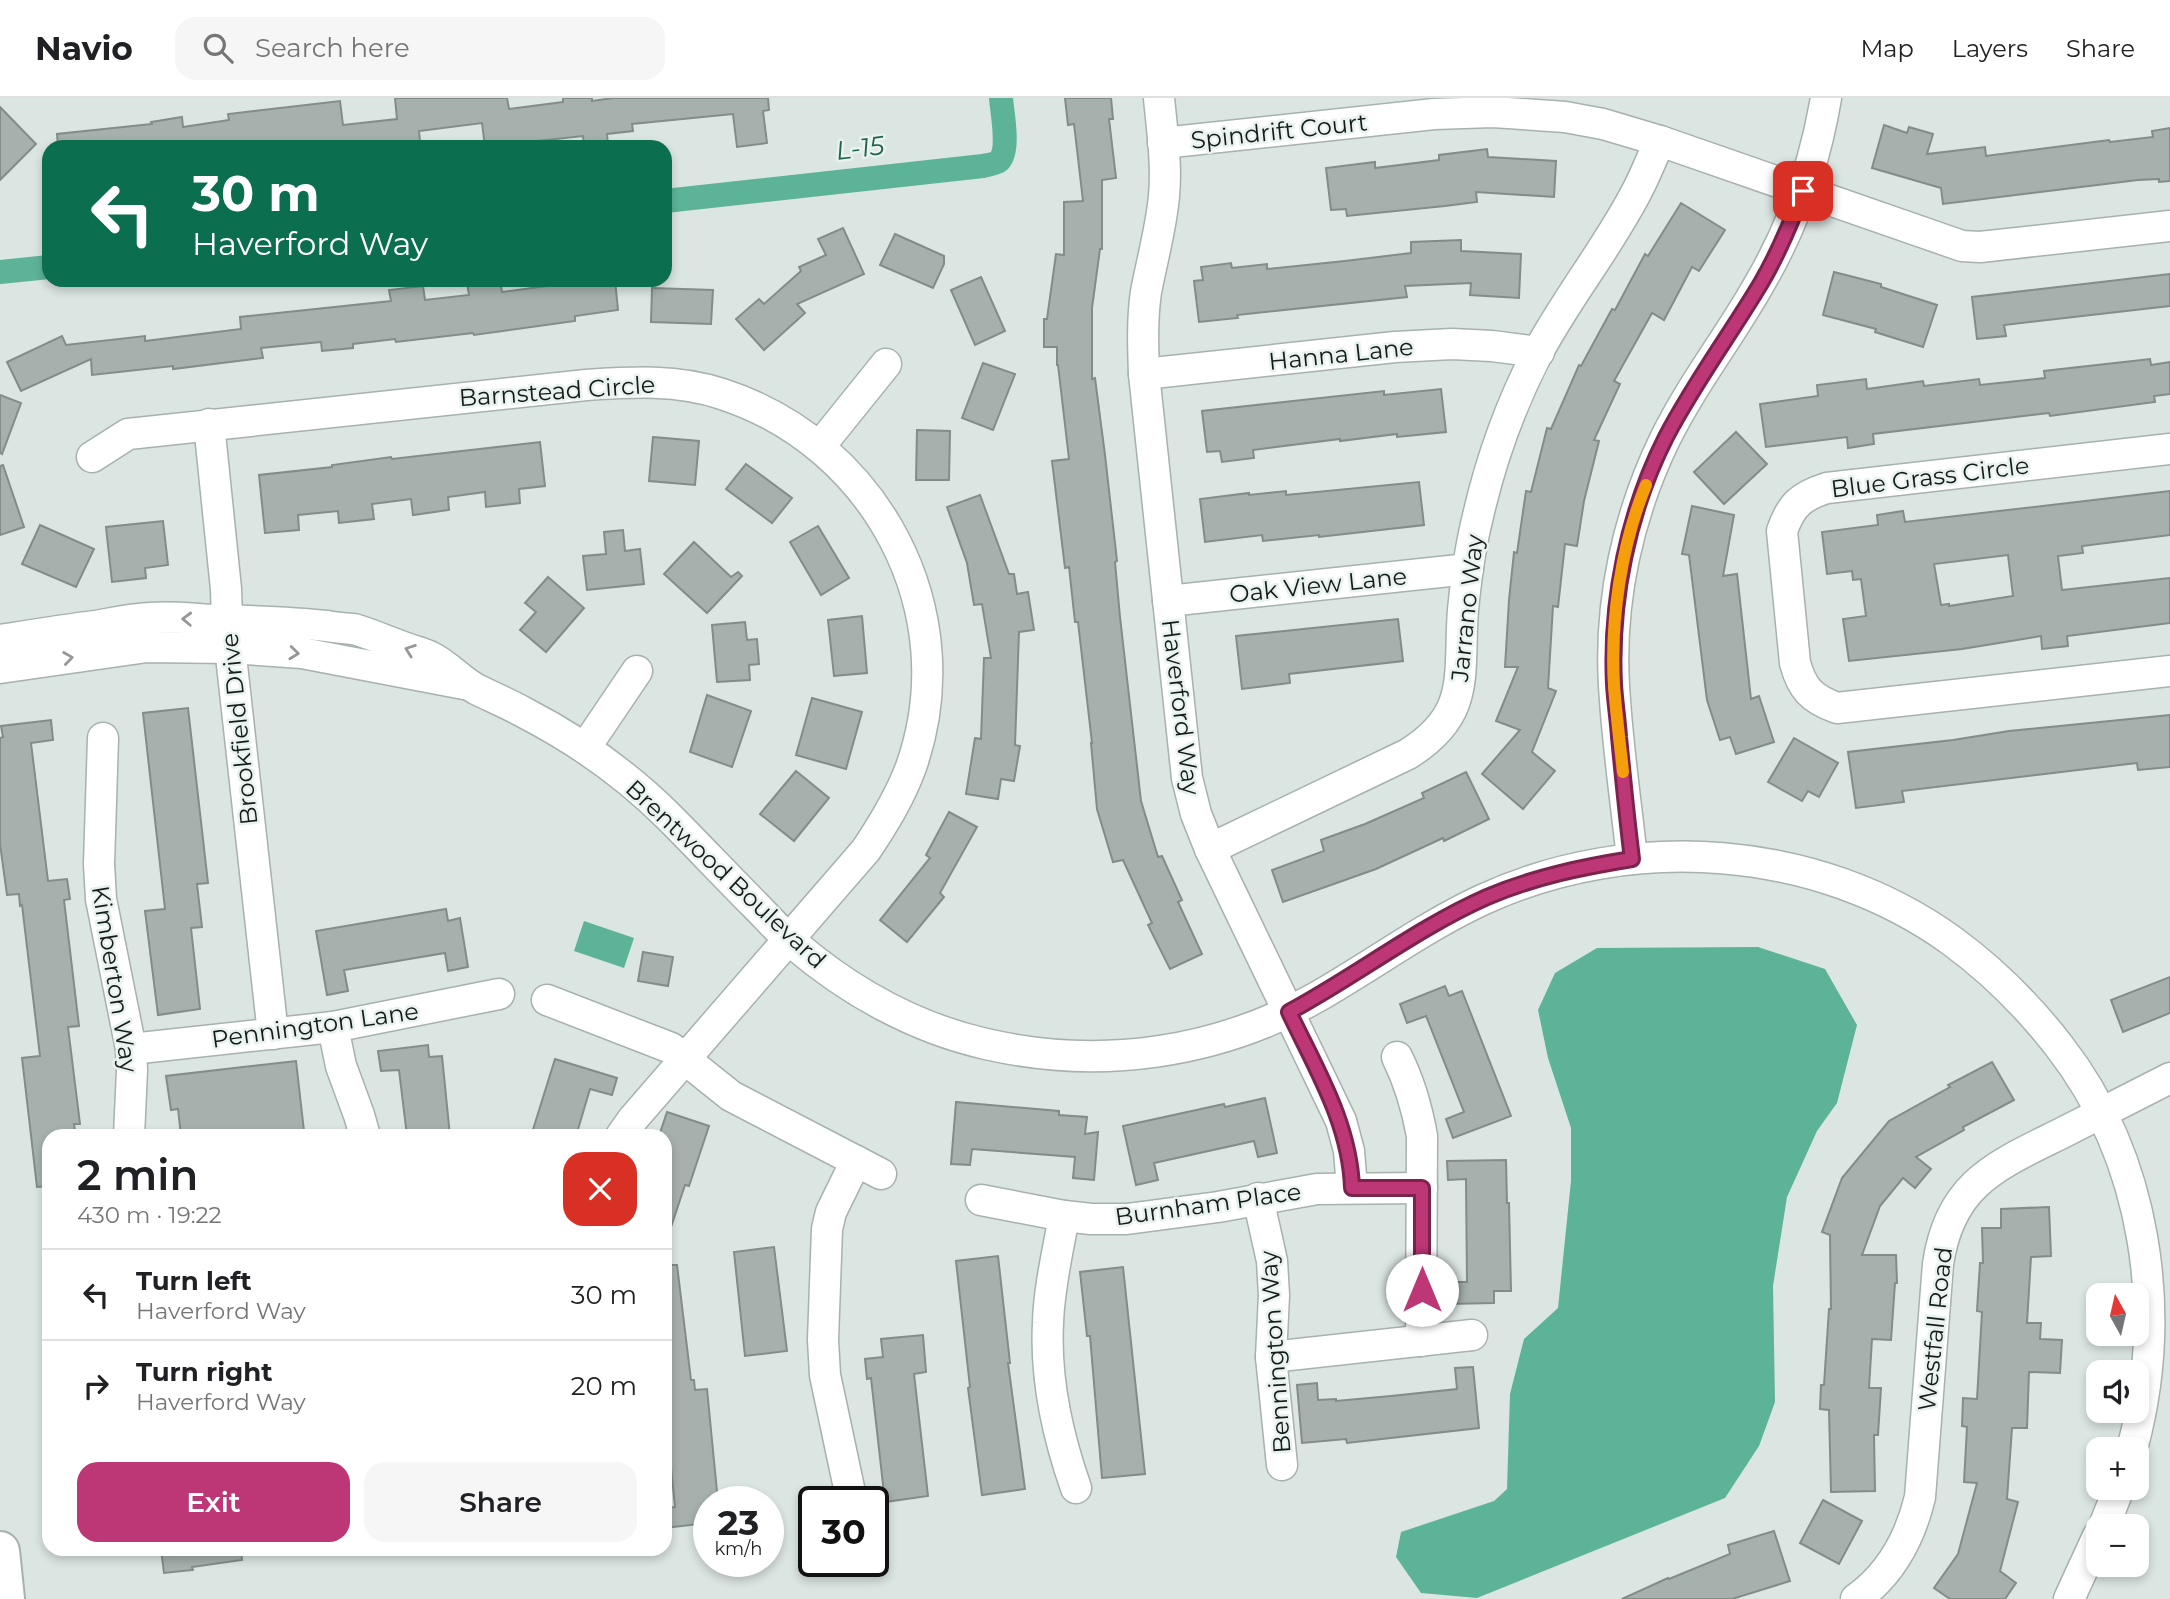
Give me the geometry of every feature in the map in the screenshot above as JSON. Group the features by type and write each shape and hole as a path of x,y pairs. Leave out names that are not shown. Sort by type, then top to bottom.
{"main road":[{"path":"0,1551 5,1599"}],"street":[{"name":"Haverford Way","path":"1158,98 1163,143 1164,193 1159,233 1146,293 1144,374 1187,778 1196,814 1210,849 1340,1121 1349,1151 1352,1188"},
{"path":"1632,859 1614,684 1615,626 1626,550 1642,493 1665,440 1683,405 1761,282 1788,229 1803,191 1826,98"},
{"name":"Spindrift Court","path":"1163,143 1434,114 1493,112 1539,106 1660,141 1962,246 1980,247 2170,226"},
{"name":"Jarrano Way","path":"1210,849 1408,754 1435,734 1454,707 1461,675 1463,612 1468,569 1477,517 1495,453 1519,391 1539,352 1639,188 1660,141"},
{"name":"Hanna Lane","path":"1144,374 1395,347 1452,344 1539,352"},
{"path":"820,446 886,364"},
{"name":"Barnstead Circle","path":"92,457 128,434 643,381 683,385 721,394 757,407 792,426 820,446 861,487 884,519 902,553 916,590 924,628 926,687 922,726 912,764 888,817 866,850 626,1129"},
{"name":"Brookfield Drive","path":"209,424 273,1034"},
{"name":"Blue Grass Circle","path":"2170,449 1827,488 1811,493 1798,502 1787,515 1782,531 1797,671 1809,693 1822,703 1838,708 2170,671"},
{"name":"Oak View Lane","path":"1168,601 1468,569"},
{"name":"Brentwood Boulevard","path":"0,640 151,617 229,634"},
{"name":"Brentwood Boulevard","path":"0,668 229,634 282,622 353,629 435,659 467,685 528,714 585,748 662,810 788,940 831,974 878,1003 928,1026 967,1039 1034,1053 1089,1057 1144,1054 1216,1040 1289,1012 1321,995 1437,922 1488,897 1580,867 1632,859 1682,856 1721,858 1776,865 1848,886 1899,909 1947,937 1991,971 2031,1011 2066,1054 2101,1113 2132,1193 2144,1248 2150,1303 2149,1359 2135,1437"},
{"path":"585,748 637,671"},
{"name":"Kimberton Way","path":"103,738 99,864 101,899 131,1049 129,1129"},
{"name":"Pennington Lane","path":"131,1049 333,1027 499,994"},
{"path":"547,1000 656,1040 685,1058 731,1096 868,1168 831,1212 827,1229 823,1340 827,1392 848,1486"},
{"path":"333,1027 341,1066 363,1129"},
{"path":"1397,1057 1417,1105 1422,1136 1422,1341"},
{"name":"Westfall Road","path":"1856,1599 1869,1590 1893,1563 1916,1515 1920,1497 1938,1264 1940,1247 1950,1219 1968,1192 1992,1170 2170,1078"},
{"path":"1352,1188 1422,1188"},
{"name":"Burnham Place","path":"981,1200 1064,1216 1128,1219 1218,1207 1317,1189 1352,1188"},
{"name":"Bennington Way","path":"1258,1198 1272,1261 1274,1295 1270,1357 1282,1465"},
{"path":"1064,1216 1051,1288 1048,1356 1053,1407 1064,1456 1076,1488"},
{"path":"1270,1357 1472,1335"},
{"path":"2069,1599 2086,1562"}],"shaded area":[{"path":"584,921 634,938 624,968 574,951"},
{"path":"1758,947 1825,969 1857,1025 1837,1103 1817,1131 1787,1197 1773,1286 1775,1402 1759,1446 1725,1498 1477,1598 1421,1593 1396,1557 1401,1532 1494,1501 1507,1489 1510,1394 1524,1339 1558,1308 1571,1181 1571,1128 1548,1058 1538,1010 1555,973 1597,948"}],"building":[{"path":"395,98 507,98 509,109 563,102 563,98 592,98 592,101 613,98 768,98 769,110 763,111 767,143 737,147 733,114 632,124 633,131 607,134 608,140 583,140 583,136 547,140 484,140 482,123 419,131 420,140 57,140 57,134 152,124 151,122 182,117 183,127 229,120 228,114 340,101 343,125 397,119"},
{"path":"1065,98 1111,98 1113,119 1109,119 1116,178 1102,180 1102,249 1092,308 1092,379 1095,378 1105,455 1141,801 1158,857 1162,856 1182,900 1178,902 1202,954 1170,969 1148,925 1152,923 1123,860 1113,862 1097,809 1078,622 1075,622 1069,567 1065,568 1052,461 1069,459 1057,347 1044,347 1044,319 1047,319 1056,254 1064,255 1064,202 1083,201 1074,124 1068,125"},
{"path":"0,107 36,144 0,180"},
{"path":"1884,125 1907,133 1909,127 1933,134 1927,154 1985,147 1986,156 2153,137 2152,131 2170,128 2170,181 2138,180 1943,204 1941,188 1872,168"},
{"path":"1487,149 1488,157 1556,161 1554,197 1476,192 1477,202 1445,206 1347,216 1346,209 1331,210 1326,168 1375,162 1375,168 1439,160 1439,155"},
{"path":"1681,203 1725,230 1699,271 1692,267 1664,320 1652,313 1614,381 1620,384 1594,440 1599,441 1584,501 1577,546 1565,544 1558,607 1553,606 1548,688 1556,691 1532,752 1555,771 1523,809 1482,774 1520,730 1496,721 1518,667 1505,667 1514,552 1517,553 1526,491 1531,492 1547,428 1551,429 1579,365 1581,366 1612,309 1615,310 1645,254 1648,256"},
{"path":"843,228 864,274 797,304 805,313 764,350 736,319 759,299 764,304 801,271 799,267 826,255 818,239"},
{"path":"895,234 944,256 944,264 933,288 880,265"},
{"path":"1461,240 1461,251 1521,254 1519,298 1470,295 1471,283 1405,286 1407,297 1237,315 1238,318 1199,322 1194,281 1203,280 1201,267 1231,263 1232,268 1267,264 1267,269 1345,261 1411,253 1411,242"},
{"path":"1834,272 1881,284 1881,287 1937,305 1923,347 1875,332 1876,329 1823,315"},
{"path":"2170,274 2170,306 2004,325 2006,336 1977,339 1972,297"},
{"path":"981,277 1005,331 975,345 951,290"},
{"path":"414,287 423,287 425,300 469,295 468,287 501,287 502,292 539,287 616,287 618,310 575,316 575,321 474,335 353,344 353,348 322,351 321,342 261,348 263,358 173,369 173,366 92,375 91,359 21,391 7,362 62,336 66,345 145,336 145,341 241,329 240,317 391,301 389,290"},
{"path":"652,288 713,290 711,324 651,322"},
{"path":"2150,359 2151,365 2170,362 2170,394 2154,396 2155,402 1873,434 1874,444 1848,448 1847,437 1766,447 1760,404 1818,396 1817,385 1866,379 1867,389 1923,381 1924,386 1979,379 1980,385 2045,378 2044,371"},
{"path":"983,363 1015,374 993,430 962,418"},
{"path":"1441,389 1446,432 1340,439 1253,450 1254,458 1222,462 1220,451 1207,452 1202,411 1384,391 1384,395"},
{"path":"0,395 21,403 2,454 0,453"},
{"path":"917,430 950,431 949,480 916,480"},
{"path":"1736,432 1767,464 1724,504 1694,472"},
{"path":"653,437 699,441 695,485 649,481"},
{"path":"540,442 545,486 519,489 520,503 486,507 485,492 448,497 449,510 413,515 411,499 372,504 374,519 339,523 338,511 298,515 299,530 265,533 259,475 391,457"},
{"path":"746,464 792,498 772,523 726,489"},
{"path":"3,465 24,527 0,535 0,466"},
{"path":"1419,482 1424,525 1319,537 1263,541 1262,535 1205,542 1200,499 1286,491 1286,495"},
{"path":"2170,491 2170,535 2082,546 2083,553 2058,556 2062,590 2170,578 2170,623 2067,636 2068,646 2042,649 2041,636 1962,649 1849,661 1843,619 1866,616 1861,579 1853,580 1852,571 1827,574 1822,532 1878,525 1877,515 1903,511 1905,522","holes":["2008,555 2013,596 1941,605 1934,564"]},
{"path":"980,495 1009,574 1014,574 1017,594 1028,592 1034,630 1019,632 1015,745 1020,746 1014,781 1001,779 998,799 966,794 975,738 981,739 984,658 991,658 982,604 974,605 967,563 947,507"},
{"path":"1692,506 1734,515 1723,576 1737,574 1751,699 1759,696 1774,742 1736,754 1730,737 1720,740 1707,700 1689,555 1682,554"},
{"path":"163,521 168,565 145,568 146,578 112,582 106,527"},
{"path":"40,525 94,549 76,587 22,564"},
{"path":"818,526 849,578 821,595 790,542"},
{"path":"623,530 625,551 640,549 644,584 587,590 583,556 606,554 604,532"},
{"path":"694,542 731,577 738,572 742,576 707,613 664,574"},
{"path":"548,577 584,608 546,652 520,630 536,612 525,603"},
{"path":"862,616 867,673 834,676 828,620"},
{"path":"1398,619 1403,661 1289,674 1290,683 1242,689 1236,636"},
{"path":"745,622 747,640 757,639 759,664 749,665 750,680 717,682 712,625"},
{"path":"707,695 751,711 732,767 690,752"},
{"path":"812,698 862,712 846,769 796,755"},
{"path":"188,708 208,883 197,884 202,927 191,928 200,1009 158,1015 145,911 165,909 143,713"},
{"path":"2170,715 2170,767 2138,770 2137,763 1902,791 1904,802 1856,808 1848,752 2009,731"},
{"path":"51,720 53,740 31,743 48,881 67,879 70,899 64,900 79,1026 68,1027 80,1124 74,1124 75,1129 42,1129 42,1187 37,1187 22,1058 40,1056 22,905 20,906 19,894 7,895 0,844 1,726"},
{"path":"1794,738 1838,763 1819,797 1808,791 1802,801 1768,782"},
{"path":"796,771 829,798 794,841 760,814"},
{"path":"1466,772 1489,819 1376,869 1283,902 1272,870 1324,851 1321,840 1424,798 1422,793"},
{"path":"949,812 977,827 940,893 944,897 907,942 880,920 930,858 926,855"},
{"path":"446,909 448,921 460,918 468,967 448,971 445,953 344,970 348,991 327,995 316,931"},
{"path":"643,952 673,957 668,986 638,981"},
{"path":"2170,977 2170,1013 2123,1032 2111,1000"},
{"path":"1445,986 1449,996 1462,991 1511,1116 1453,1138 1446,1119 1464,1112 1426,1016 1407,1023 1400,1004"},
{"path":"428,1045 429,1057 442,1056 449,1129 406,1129 399,1070 381,1071 378,1051"},
{"path":"555,1059 617,1078 612,1095 590,1089 578,1129 533,1129"},
{"path":"296,1061 304,1129 180,1129 178,1109 171,1110 166,1076"},
{"path":"1992,1062 2014,1100 1963,1127 1964,1130 1916,1157 1931,1169 1915,1188 1903,1178 1880,1206 1862,1255 1896,1255 1897,1283 1891,1340 1872,1339 1869,1388 1881,1388 1878,1435 1874,1435 1875,1491 1831,1492 1829,1410 1820,1409 1831,1309 1830,1235 1822,1232 1842,1178 1889,1121"},
{"path":"1265,1098 1277,1153 1258,1157 1254,1141 1154,1163 1158,1180 1136,1185 1123,1126"},
{"path":"956,1102 1059,1111 1059,1115 1087,1117 1085,1134 1098,1132 1094,1180 1073,1178 1075,1157 972,1149 970,1165 951,1164"},
{"path":"667,1112 709,1126 689,1186 685,1185 672,1224 672,1129 661,1129"},
{"path":"1506,1160 1511,1291 1494,1291 1494,1303 1447,1304 1447,1282 1467,1282 1466,1179 1448,1180 1447,1161"},
{"path":"2049,1207 2051,1256 2031,1257 2027,1323 2041,1323 2040,1339 2062,1340 2060,1373 2029,1372 2027,1428 2012,1428 2007,1499 2018,1502 2000,1571 2016,1583 2005,1599 1950,1599 1934,1588 1958,1554 1977,1483 1964,1482 1967,1427 1962,1426 1963,1398 1977,1399 1982,1312 1977,1311 1980,1263 1983,1263 1982,1228 2001,1228 2001,1209"},
{"path":"774,1247 787,1351 745,1356 734,1252"},
{"path":"998,1256 1008,1363 1025,1489 982,1495 956,1261"},
{"path":"672,1265 677,1265 691,1380 694,1380 695,1390 707,1389 716,1486 693,1486 693,1525 672,1527 672,1507 675,1507 672,1477"},
{"path":"1123,1267 1145,1474 1102,1478 1090,1336 1087,1336 1080,1272"},
{"path":"923,1335 926,1372 914,1374 928,1496 889,1501 889,1486 883,1486 871,1378 867,1379 865,1359 883,1357 881,1339"},
{"path":"1473,1367 1479,1428 1347,1443 1346,1439 1302,1443 1297,1385 1317,1383 1318,1400 1391,1396 1457,1389 1455,1368"},
{"path":"1823,1500 1862,1521 1839,1564 1800,1543"},
{"path":"1774,1531 1790,1581 1732,1599 1622,1599 1730,1554 1728,1545"},
{"path":"162,1556 242,1556 242,1560 164,1573"}],"waterway":[{"name":"L-15","path":"672,200 993,164 999,161 1004,148 1001,98"},
{"name":"L-15","path":"0,272 42,268"}],"slow traffic":[{"path":"1623,772 1614,684 1615,626 1626,550 1646,485"}],"route":[{"path":"1422,1290 1422,1188 1352,1188 1349,1151 1340,1121 1289,1012 1321,995 1437,922 1488,897 1580,867 1632,859 1614,684 1615,626 1626,550 1642,493 1665,440 1683,405 1761,282 1788,229 1803,191"}]}
